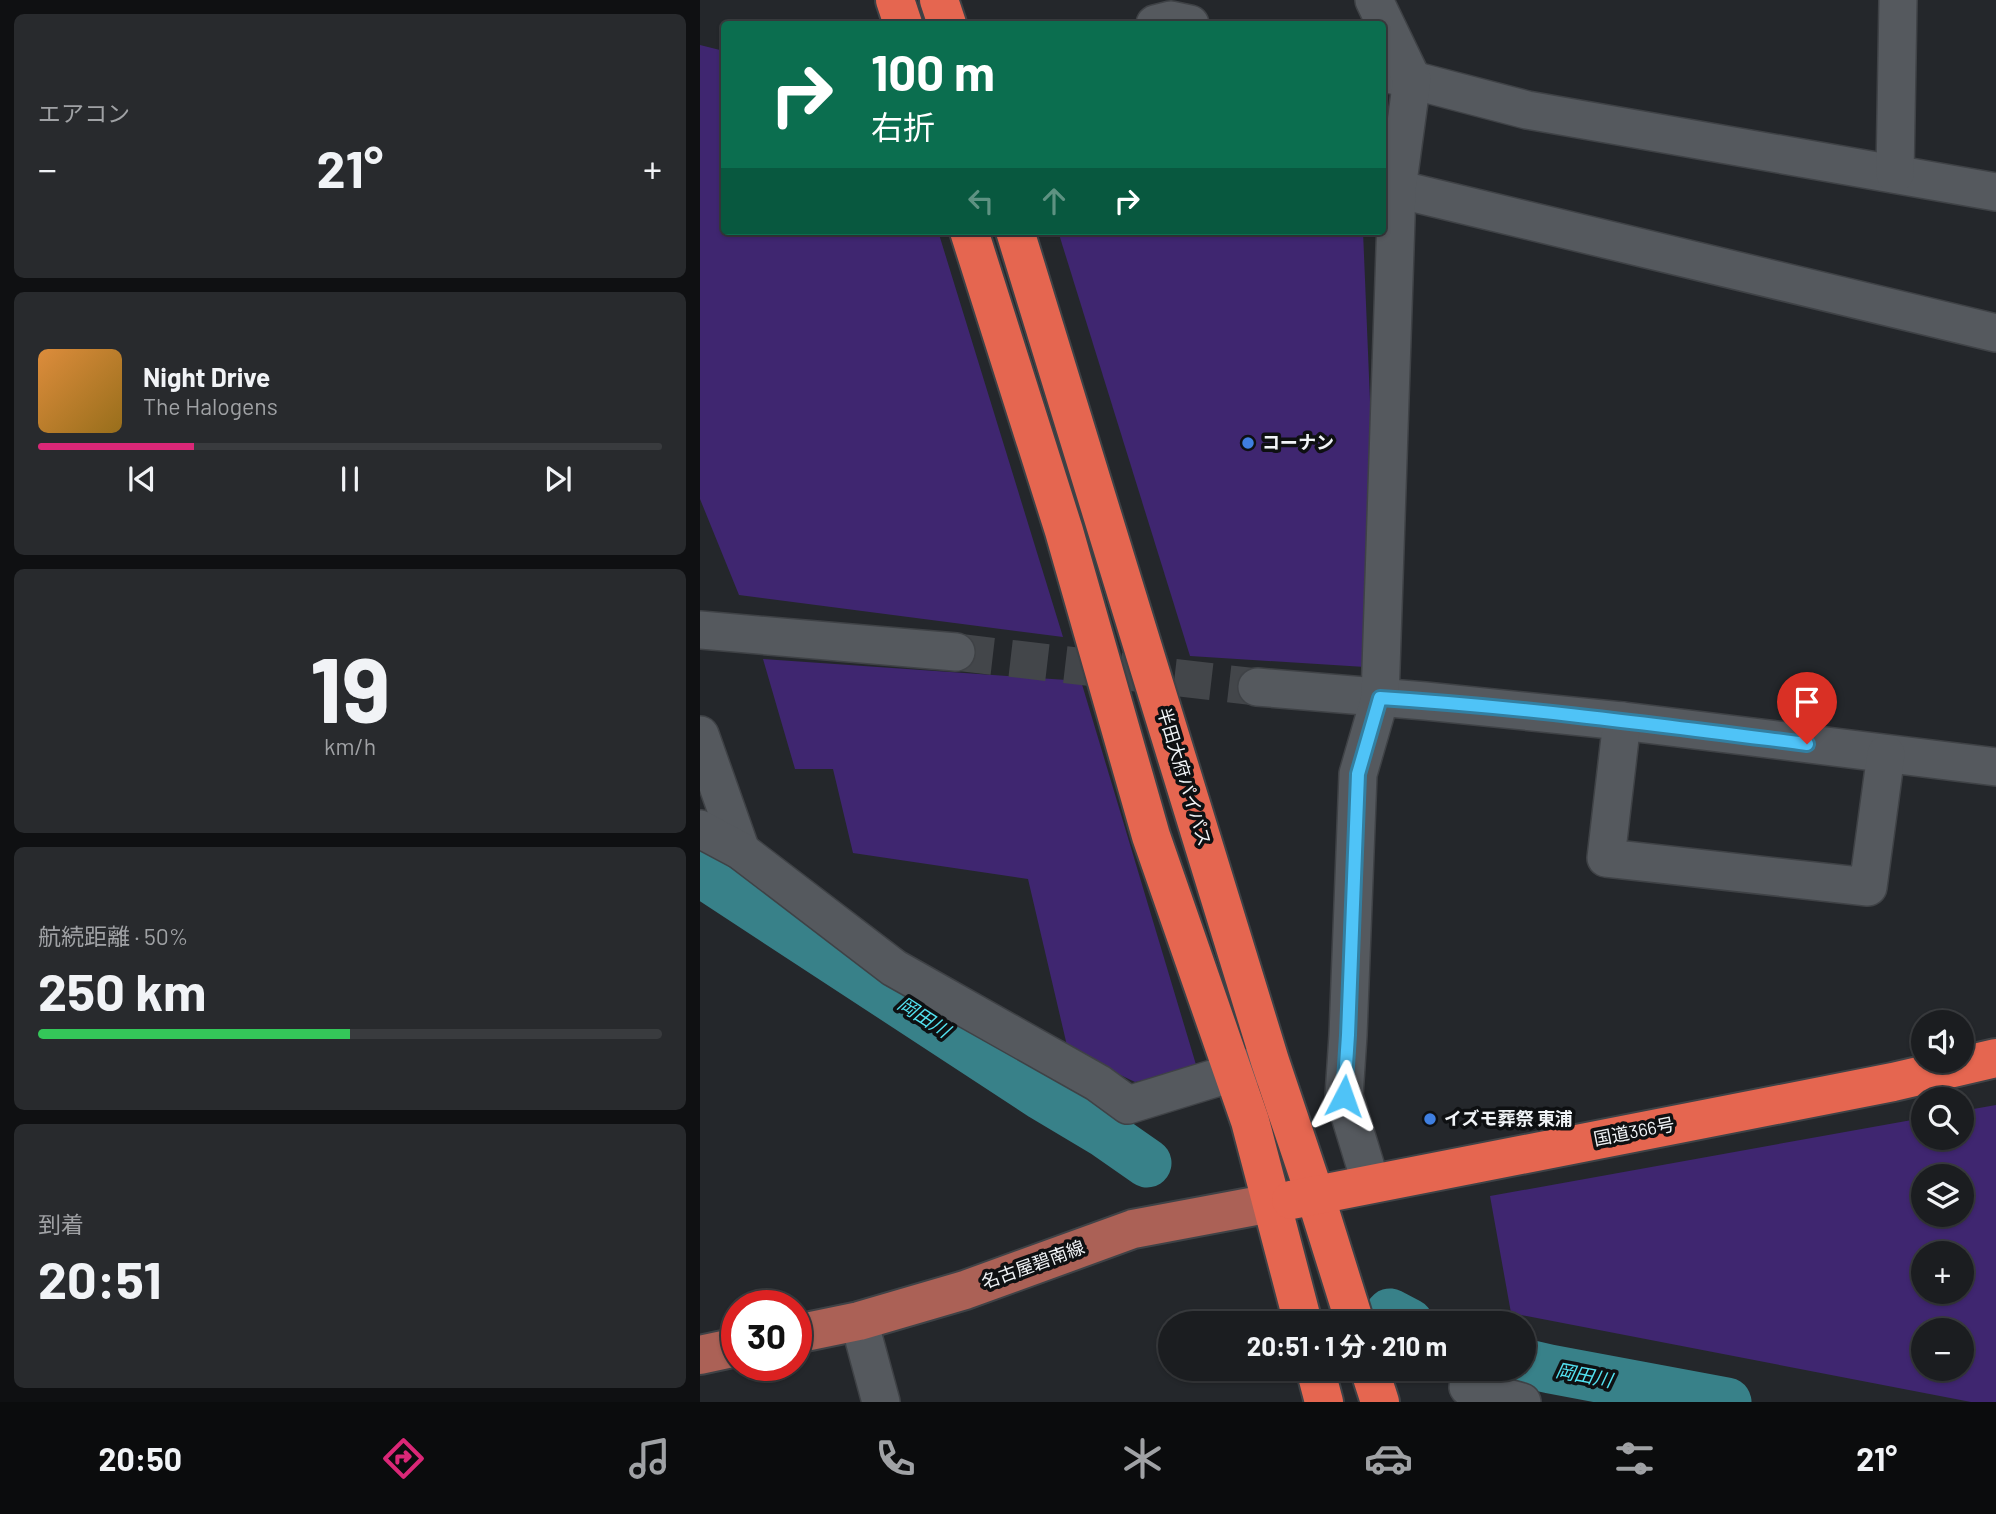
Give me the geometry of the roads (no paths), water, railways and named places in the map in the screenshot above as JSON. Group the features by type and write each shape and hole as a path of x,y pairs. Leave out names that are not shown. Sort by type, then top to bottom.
{"highway":[{"path":"895,0 901,21"},
{"path":"939,0 946,21"},
{"path":"969,235 1064,531 1151,836 1250,1121 1300,1311"},
{"name":"半田大府パイパス","path":"1016,235 1270,1061 1351,1311"},
{"name":"国道366号","path":"1272,1203 1893,1082 1996,1058"},
{"path":"1318,1381 1324,1402"},
{"path":"1373,1381 1380,1402"}],"main road":[{"name":"名古屋碧南線","path":"812,1331 859,1321 965,1290 1133,1229 1272,1203"},
{"path":"700,1355 721,1350"}],"street":[{"path":"1374,0 1380,21"},
{"path":"1895,174 1898,0"},
{"path":"1371,1184 1344,1096 1358,774 1380,698 1397,189 1397,76 1386,40"},
{"path":"1397,76 1527,110 1996,192"},
{"path":"1397,189 1996,333"},
{"path":"700,629 956,652"},
{"path":"1257,687 1622,721 1996,767"},
{"path":"1622,721 1606,858 1868,887 1886,754"},
{"path":"700,735 741,851"},
{"path":"700,830 741,851 894,968 1098,1083 1128,1105 1270,1061"},
{"path":"859,1321 881,1402"},
{"path":"1468,1387 1522,1402"}],"waterway":[{"name":"岡田川","path":"700,872 1147,1163"},
{"name":"岡田川","path":"1536,1366 1727,1402"}],"tunnel":[{"path":"956,652 1257,687"}],"place":[{"name":"コーナン","path":"1248,443"},
{"name":"イズモ葬祭 東浦","path":"1430,1119"}]}
